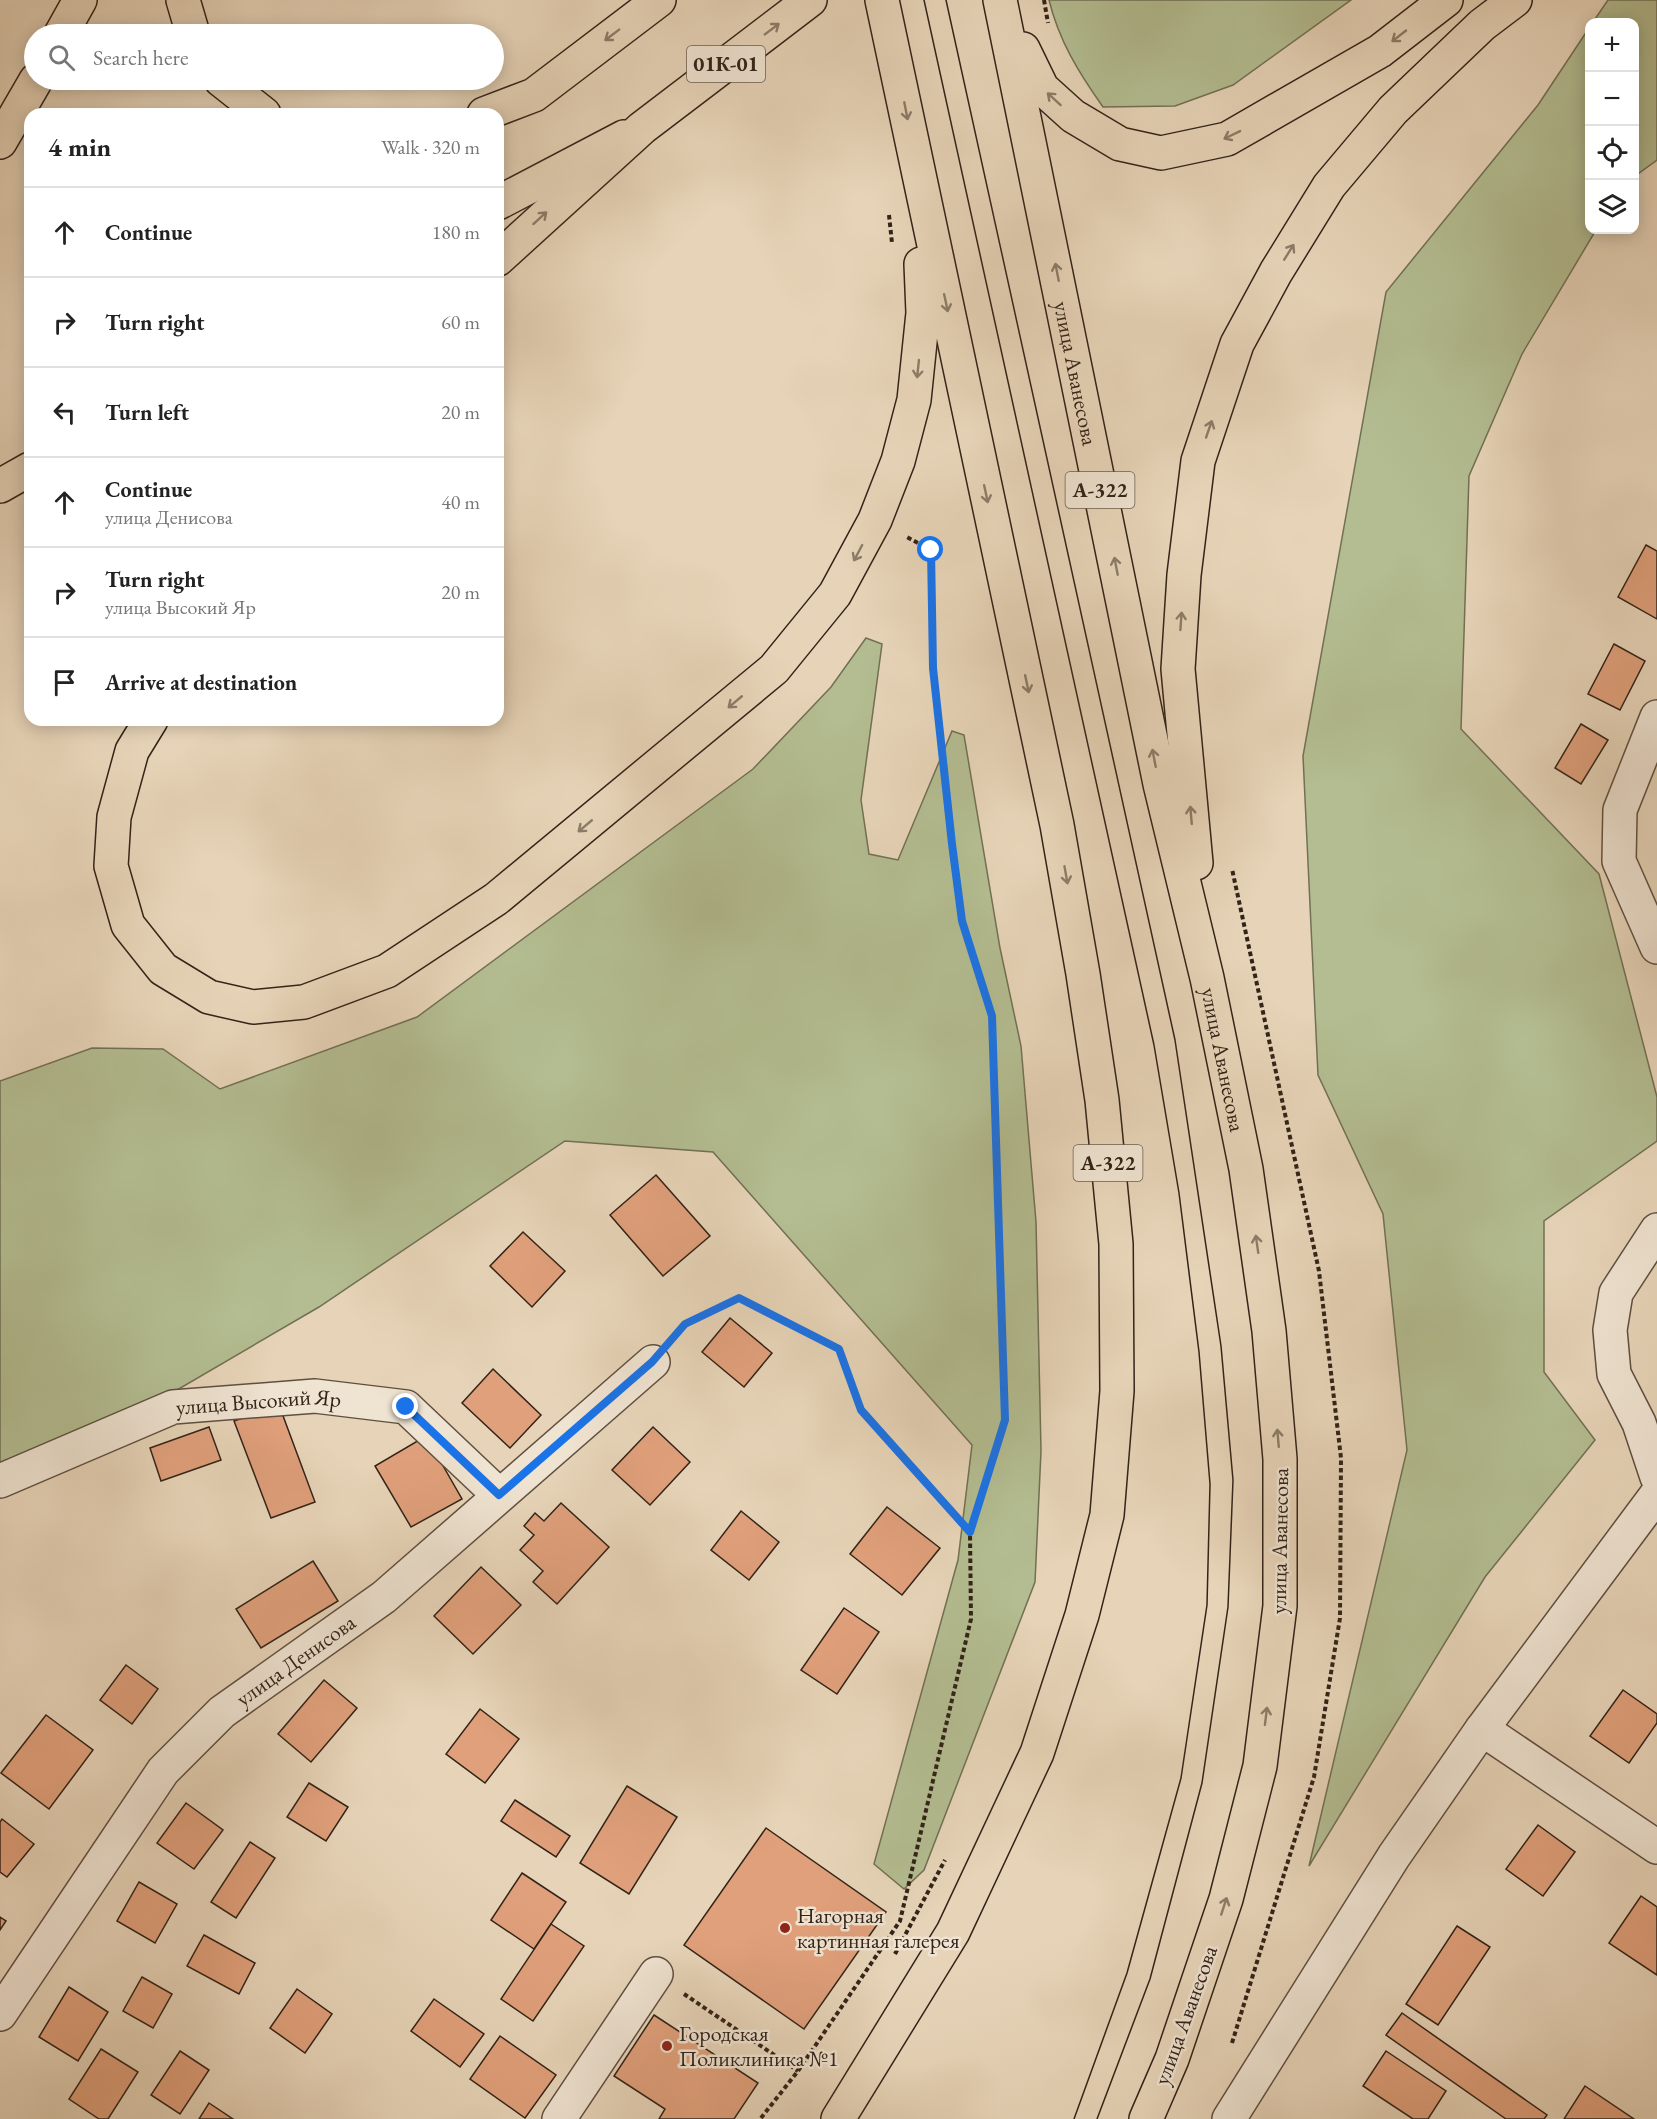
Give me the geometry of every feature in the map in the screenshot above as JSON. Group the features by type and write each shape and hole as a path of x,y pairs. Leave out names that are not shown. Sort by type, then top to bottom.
{"main road":[{"path":"183,0 190,24"},
{"path":"504,121 534,94 659,0"},
{"name":"01К-01","path":"642,128 810,0"},
{"name":"А-322","path":"838,2119 953,1932 1037,1753 1082,1615 1107,1515 1118,1391 1116,1244 1102,1100 1083,974 1057,825 882,0"},
{"path":"1003,7 1042,88 1065,109 1120,144 1161,153 1227,139 1380,51 1446,0"},
{"path":"1207,978 1178,669 1184,575 1198,461 1238,344 1276,272 1329,186 1393,110 1482,26 1515,0"},
{"name":"улица Аванесова","path":"1003,7 1160,784 1207,978 1246,1169 1269,1330 1280,1459 1280,1606 1260,1766 1227,1899 1172,2059 1146,2119"},
{"path":"0,142 30,90"},
{"path":"234,90 256,108"},
{"path":"499,108 534,94"},
{"path":"504,200 642,128"},
{"path":"504,254 642,128"},
{"path":"147,726 132,751 114,817 111,866 128,926 163,969 209,997 253,1007 304,1002 387,971 496,899 774,669 835,594 875,520 898,461 914,400 923,313 916,164"},
{"path":"0,462 24,457"},
{"path":"0,486 24,472"}],"street":[{"path":"1657,717 1620,810 1619,861 1657,947"},
{"path":"1657,1230 1616,1293 1610,1330 1614,1374 1640,1423 1657,1477"},
{"name":"улица Денисова","path":"0,2014 163,1771 222,1712 384,1598 652,1362"},
{"name":"улица Высокий Яр","path":"0,1481 173,1407 315,1396 406,1407 499,1495"},
{"path":"1229,2119 1394,1856 1482,1729 1657,1494"},
{"path":"1482,1729 1657,1847"},
{"path":"559,2119 656,1974"}],"path":[{"path":"888,212 892,245"},
{"path":"763,2119 900,1921 971,1620 970,1532 1005,1420 992,1016 962,921 933,668 931,550 875,520"},
{"path":"652,1362 685,1324 739,1298 839,1349 861,1410 970,1532"},
{"path":"893,1958 948,1853"},
{"path":"656,1974 798,2071"}],"green space":[{"path":"1049,0 1351,0 1233,85 1175,106 1103,107 1071,56 1058,29"},
{"path":"1608,0 1657,0 1657,160 1639,173 1639,18 1596,18"},
{"path":"1585,34 1585,234 1594,234 1522,354 1469,476 1461,729 1599,874 1657,1097 1657,1141 1544,1221 1544,1372 1595,1440 1485,1577 1309,1866 1407,1450 1383,1214 1318,1075 1303,756 1386,292 1538,105"},
{"path":"866,638 882,644 861,800 869,854 898,860 952,731 964,735 1000,948 1021,1046 1036,1222 1041,1451 1035,1582 924,1870 904,1889 874,1864 958,1560 972,1445 713,1152 565,1141 319,1307 177,1390 0,1468 0,1081 92,1048 163,1049 220,1089 417,1017 753,769 831,687"}],"building":[{"path":"1646,545 1657,551 1657,619 1618,597"},
{"path":"1614,644 1645,661 1620,710 1588,694"},
{"path":"1581,724 1608,740 1581,784 1555,768"},
{"path":"656,1175 710,1236 663,1276 610,1215"},
{"path":"523,1232 565,1271 532,1307 490,1266"},
{"path":"730,1318 772,1353 744,1387 702,1352"},
{"path":"493,1369 541,1415 510,1448 462,1403"},
{"path":"279,1405 315,1502 271,1518 234,1421"},
{"path":"209,1427 221,1460 161,1481 150,1448"},
{"path":"653,1427 690,1462 650,1505 612,1470"},
{"path":"426,1436 462,1499 411,1527 375,1466"},
{"path":"561,1503 609,1547 557,1604 533,1582 543,1571 520,1550 534,1535 524,1526 535,1513 544,1521"},
{"path":"887,1507 940,1548 902,1595 850,1554"},
{"path":"741,1511 779,1542 749,1580 711,1550"},
{"path":"313,1561 338,1601 261,1648 236,1609"},
{"path":"481,1567 521,1605 473,1654 434,1616"},
{"path":"844,1608 879,1632 837,1694 801,1670"},
{"path":"126,1665 158,1689 132,1724 100,1700"},
{"path":"324,1680 357,1708 311,1762 278,1734"},
{"path":"1623,1690 1657,1714 1657,1723 1629,1763 1590,1736"},
{"path":"480,1709 519,1739 485,1783 446,1754"},
{"path":"46,1715 93,1750 49,1809 1,1773"},
{"path":"309,1783 348,1807 326,1841 287,1817"},
{"path":"627,1786 677,1817 629,1894 580,1863"},
{"path":"515,1800 570,1836 556,1857 501,1821"},
{"path":"186,1803 223,1830 194,1869 157,1843"},
{"path":"2,1819 34,1844 7,1877 0,1872 0,1822"},
{"path":"1538,1825 1575,1852 1543,1896 1506,1869"},
{"name":"Нагорная картинная галерея","path":"766,1828 886,1912 804,2029 684,1945"},
{"path":"250,1842 275,1858 236,1918 211,1902"},
{"path":"522,1873 566,1902 534,1949 491,1920"},
{"path":"139,1882 177,1904 155,1943 117,1921"},
{"path":"1641,1896 1657,1907 1657,1975 1609,1943"},
{"path":"0,1917 6,1921 0,1930"},
{"path":"551,1924 584,1946 533,2021 501,1999"},
{"path":"1457,1926 1490,1947 1438,2025 1406,2004"},
{"path":"204,1935 255,1963 239,1994 187,1966"},
{"path":"142,1977 172,1994 153,2028 123,2011"},
{"path":"69,1987 108,2012 78,2061 39,2037"},
{"path":"297,1989 332,2014 305,2053 270,2028"},
{"path":"434,1999 484,2034 460,2067 411,2031"},
{"path":"1402,2013 1547,2115 1544,2119 1506,2119 1386,2035"},
{"name":"Городская Поликлиника №1","path":"654,2015 758,2083 734,2119 659,2119 665,2109 614,2076"},
{"path":"500,2036 556,2075 525,2118 470,2079"},
{"path":"101,2049 138,2072 108,2119 99,2119 69,2099"},
{"path":"180,2051 209,2070 180,2114 151,2095"},
{"path":"1386,2051 1446,2091 1428,2119 1413,2119 1363,2086"},
{"path":"1585,2086 1634,2119 1564,2119"},
{"path":"209,2103 233,2119 199,2119"}],"tram line":[{"path":"924,0 1154,1045 1179,1193 1199,1352 1210,1484 1207,1605 1181,1778 1127,1973 1074,2119"},
{"path":"946,0 1175,1040 1221,1346 1233,1480 1228,1607 1202,1783 1150,1979 1097,2119"}],"place":[{"name":"Нагорная картинная галерея","path":"785,1928"},
{"name":"Городская Поликлиника №1","path":"667,2046"}],"route":[{"path":"406,1407 499,1495 652,1362 685,1324 739,1298 839,1349 861,1410 970,1532 1005,1420 992,1016 962,921 933,668 931,550"}]}
